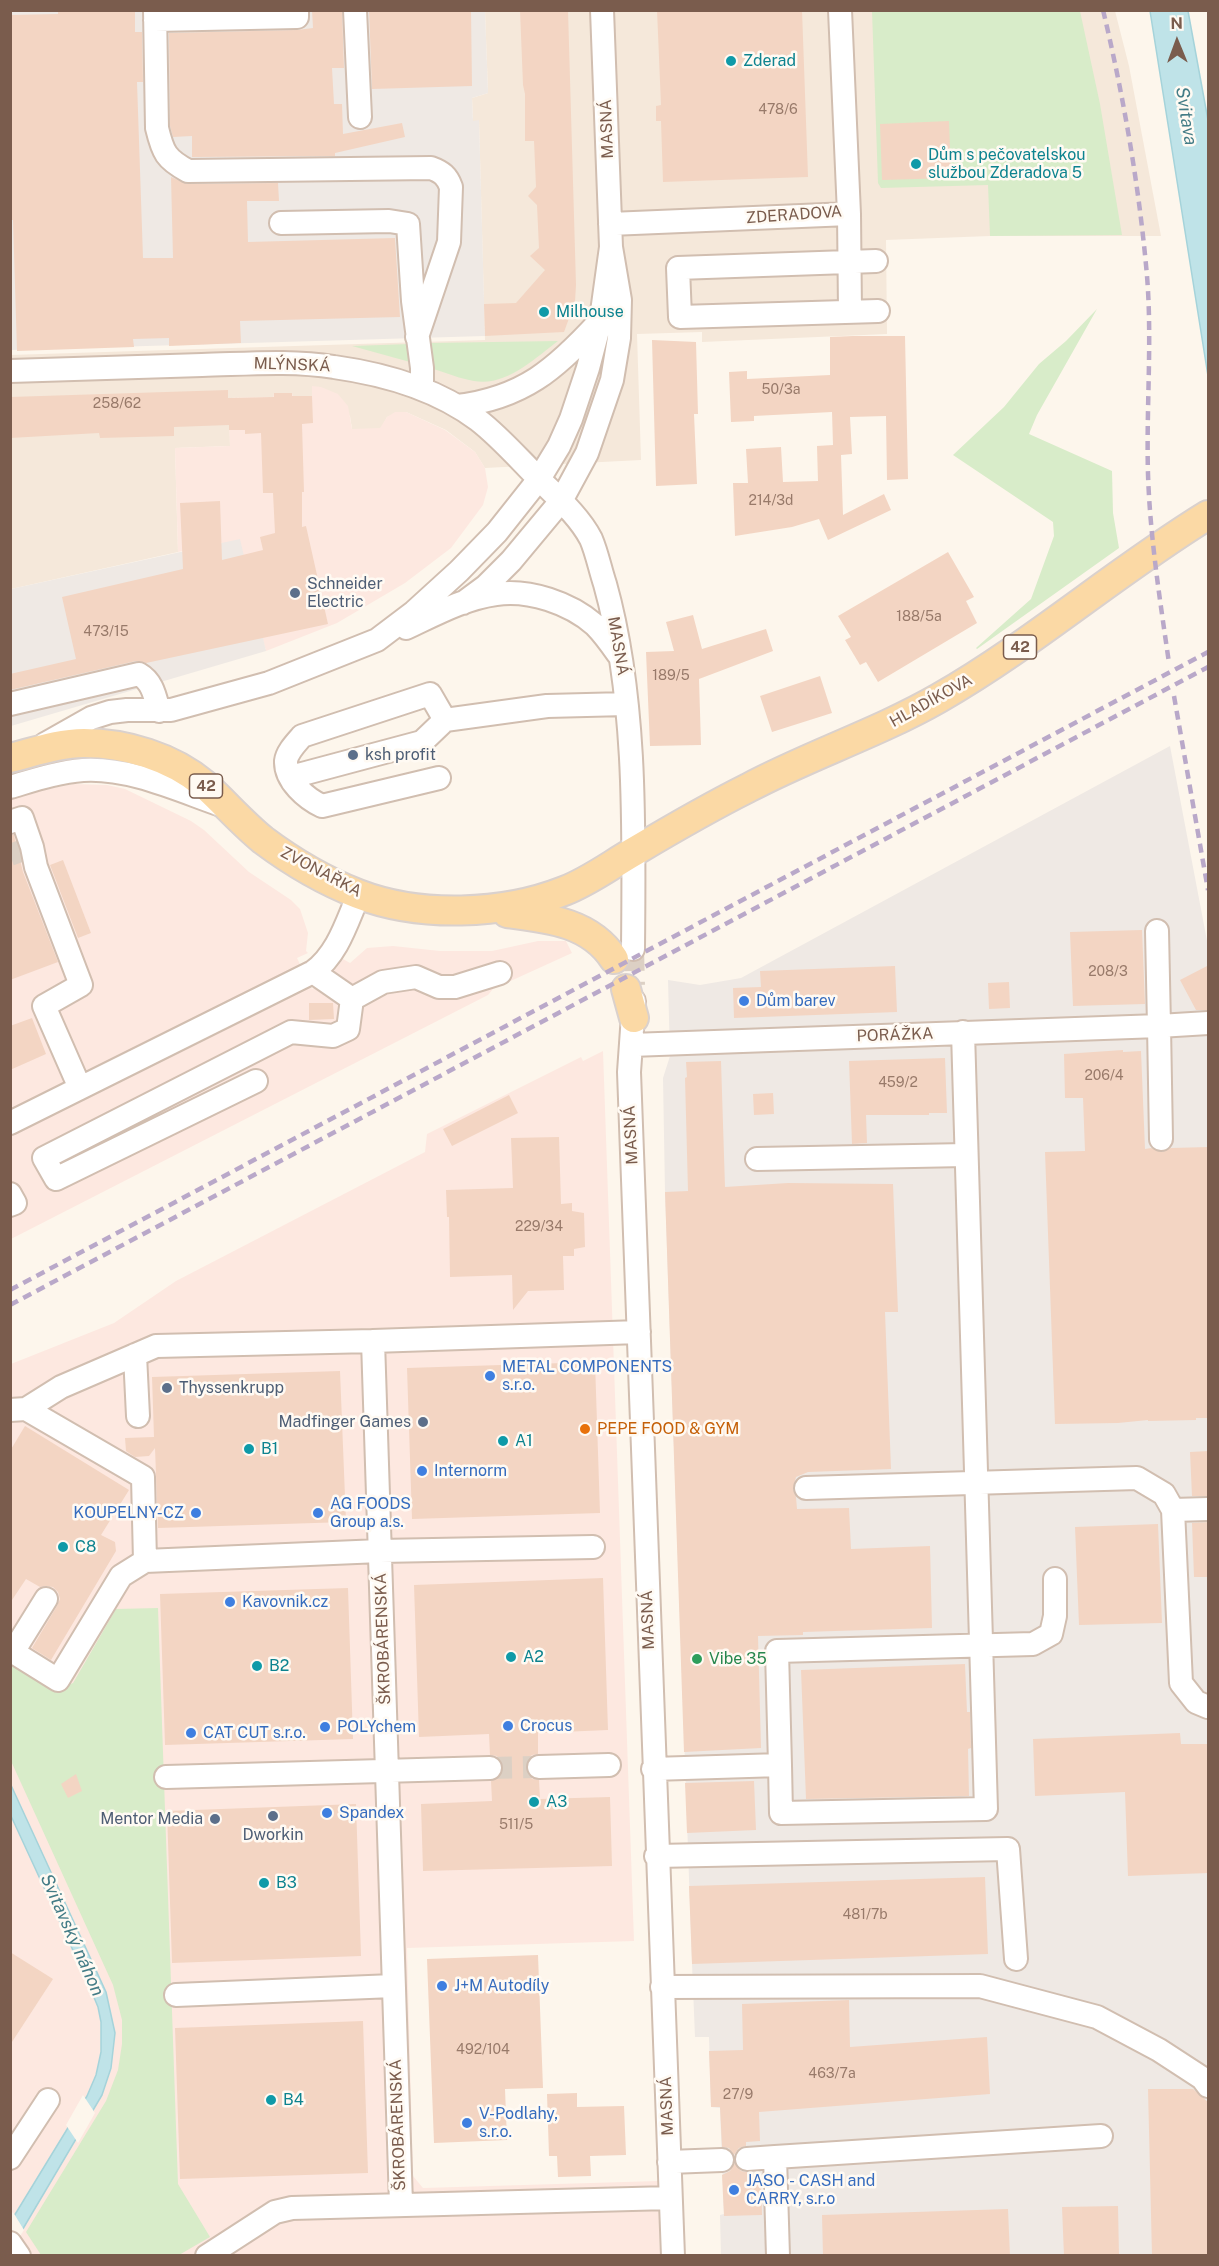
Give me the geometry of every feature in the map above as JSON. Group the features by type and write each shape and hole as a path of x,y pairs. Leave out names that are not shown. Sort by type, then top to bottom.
{"main road":[{"name":"HLADÍKOVA","path":"632,852 747,788 876,730 937,699 1049,627 1139,559 1207,515"},
{"name":"ZVONAŘKA","path":"20,755 81,743 112,746 144,753 184,770 201,781 226,807 265,841 322,876 358,894 412,907 487,910 533,901 567,890 632,852"},
{"path":"487,910 553,919 569,924 623,954"},
{"path":"630,987 633,1031"}],"street":[{"path":"297,10 297,17 155,15 157,128 161,146 171,162 188,171 431,168 441,172 448,179 451,198 449,242 417,338"},
{"path":"355,10 360,117"},
{"name":"MASNÁ","path":"561,501 592,443 616,360 620,300 611,247 602,10"},
{"name":"ZDERADOVA","path":"610,224 849,214 840,10"},
{"path":"849,214 850,312"},
{"path":"281,223 389,221 408,224 417,338 422,368 422,390"},
{"name":"MASNÁ","path":"611,247 601,319 588,368 572,419 539,479 586,529 594,546 611,608 620,658 626,704 632,852 623,954"},
{"path":"876,261 678,268 680,317 878,312"},
{"path":"458,406 494,400 532,382 565,358 601,319"},
{"name":"MLÝNSKÁ","path":"10,371 302,363 368,373 422,390 458,406 487,427 539,479"},
{"name":"ZVONAŘKA","path":"20,755 91,718 119,711 165,711 269,683 377,640 414,612 459,571 496,532 539,479"},
{"path":"463,603 486,586 511,561 561,501"},
{"path":"377,640 463,603 497,594 526,594 555,603 583,616 595,625 620,658"},
{"path":"10,704 139,674 148,681 165,711"},
{"path":"439,778 322,806 310,801 291,777 286,761 302,736 320,728 430,694 445,720"},
{"path":"291,777 422,742 445,720 547,706 626,704"},
{"path":"10,787 64,772 105,771 146,780 226,807"},
{"path":"10,822 22,819 27,849 81,985 44,1006 80,1088"},
{"path":"10,1123 313,972 334,950 358,894"},
{"path":"1157,931 1161,1139"},
{"path":"313,972 352,999"},
{"path":"352,999 383,982 416,976 439,987 454,987 500,973"},
{"path":"256,1082 56,1179 44,1158 291,1032 333,1036 348,1029 352,999"},
{"name":"PORÁŽKA","path":"633,1031 963,1032 1209,1023"},
{"name":"MASNÁ","path":"633,1031 628,1072 673,2256"},
{"path":"963,1032 966,1155 981,1645 986,1809 781,1813 777,1651 981,1645 1033,1644 1051,1634 1055,1616 1055,1579"},
{"path":"757,1159 966,1155"},
{"path":"10,1194 15,1203 10,1205"},
{"path":"18,1409 61,1387 156,1346 639,1332"},
{"name":"ŠKROBÁRENSKÁ","path":"373,1341 401,2204"},
{"path":"135,1354 138,1416"},
{"path":"18,1409 142,1477 145,1561"},
{"path":"806,1488 1137,1478 1164,1494 1173,1510 1180,1683 1196,1702 1209,1707"},
{"path":"1173,1510 1209,1509"},
{"path":"46,1599 13,1652 58,1680 121,1576 145,1561 380,1551 593,1547"},
{"path":"539,1767 609,1765"},
{"path":"653,1769 780,1765"},
{"path":"166,1777 490,1768"},
{"path":"656,1856 1008,1849 1016,1959"},
{"path":"176,1995 393,1986"},
{"path":"662,1988 980,1986 1096,2017 1159,2050 1202,2078 1209,2086"},
{"path":"10,2158 48,2100"},
{"path":"747,2159 1101,2136"},
{"path":"775,2157 778,2256"},
{"path":"669,2162 722,2160"},
{"name":"ŠKROBÁRENSKÁ","path":"207,2256 283,2209 670,2198"}],"shaded area":[{"path":"10,11 485,11 488,93 472,98 473,121 479,120 485,336 11,350"},
{"path":"485,11 1115,11 1129,66 1161,236 990,236 886,240 887,334 702,342 702,332 637,334 641,460 485,468 475,452 446,430 406,412 387,417 381,429 352,429 350,416 312,396 274,393 274,397 229,398 230,446 175,448 178,552 11,589 10,355 485,340 479,121 473,121 472,98 488,93"},
{"path":"312,386 338,394 348,406 352,429 380,428 387,417 395,412 406,412 445,430 475,452 485,468 488,487 483,505 451,548 405,583 337,623 266,651 221,542 178,552 175,448 230,446 228,398 273,397 274,393 312,396"},
{"path":"240,539 266,651 11,726 11,589"},
{"path":"1170,746 1208,946 1208,2255 721,2255 720,2215 724,2214 720,2108 711,2107 709,2037 695,2037 665,1192 663,1078 670,1056 668,980 700,985 741,978"},
{"path":"73,784 107,785 125,789 191,821 204,830 249,872 291,900 300,909 308,933 306,951 308,953 297,958 312,989 328,979 343,959 350,963 367,948 393,946 440,951 492,951 538,941 566,941 572,953 493,989 488,995 11,1239 11,798 38,790"},
{"path":"603,1051 634,1941 407,1948 413,2176 423,2188 658,2181 660,2255 11,2256 11,1364 114,1323 176,1281 425,1152 427,1134 581,1057 583,1061"}],"green space":[{"path":"872,11 1080,11 1100,104 1122,235 990,236 988,185 881,188 878,183"},
{"path":"1097,309 1037,415 1029,434 1112,471 1113,513 1119,548 977,649 1031,599 1054,536 1053,522 953,455 1004,407 1039,364 1066,341"},
{"path":"558,341 519,370 497,380 486,382 469,380 433,369 428,343"},
{"path":"410,344 410,362 352,346"},
{"path":"158,1608 178,2184 210,2237 179,2255 41,2255 26,2232 106,2101 118,2070 122,2044 122,2020 113,1985 11,1761 10,1660 65,1686 73,1683 116,1609"}],"water":[{"name":"Svitava","path":"1150,11 1188,11 1208,120 1208,376"},
{"name":"Svitavský náhon","path":"10,1783 106,1992 115,2033 111,2068 102,2095 11,2249 11,2221 87,2096 96,2075 101,2052 101,2022 98,2007 88,1983 11,1816"}],"pier":[{"path":"83,2095 95,2113 78,2143 66,2125"},
{"path":"13,2212 24,2230 10,2252 10,2216"}],"building":[{"path":"58,10 135,10 135,32 142,32 143,82 137,82 143,258 173,258 171,177 188,184 278,183 279,201 247,201 248,242 395,238 400,317 240,321 241,343 169,346 169,338 133,339 134,347 17,351 13,220 10,220 10,15 58,14"},
{"path":"312,10 342,10 344,68 332,68 334,104 342,104 343,134 402,123 405,137 335,153 335,156 192,157 192,136 173,137 170,126 169,33 313,28"},
{"path":"369,10 471,10 472,86 372,89"},
{"path":"520,10 568,10 575,302 564,332 485,336 484,304 516,303 545,270 530,256 539,248 537,205 528,196 536,187 534,141 525,141"},
{"name":"Zderad","path":"657,10 802,10 808,177 663,182 661,121 656,121 656,106 661,105"},
{"name":"Dům s pečovatelskou službou Zderadova 5","path":"949,121 951,178 882,180 880,124"},
{"path":"905,336 908,479 887,480 886,416 850,417 852,454 841,455 843,515 884,494 891,510 828,540 819,519 792,527 735,536 733,483 748,483 746,449 781,447 783,482 818,481 817,446 833,445 832,412 754,416 754,421 731,422 729,372 747,371 747,379 830,375 830,337"},
{"path":"652,340 696,342 698,414 694,414 697,484 656,486"},
{"path":"228,390 228,398 274,397 274,393 312,396 313,423 302,424 304,492 302,492 302,527 306,526 328,624 146,663 136,661 10,690 10,674 76,659 62,597 183,569 180,503 220,501 222,560 263,550 260,537 275,533 273,493 263,493 261,433 245,434 245,430 229,430 229,425 174,427 174,436 100,438 99,433 10,438 10,397"},
{"path":"948,552 974,597 966,601 977,623 878,682 866,662 860,665 845,640 851,637 838,616"},
{"path":"693,615 702,649 766,629 773,651 699,679 701,745 650,746 646,652 674,651 666,622"},
{"path":"820,676 832,713 772,732 760,696"},
{"path":"10,835 14,835 23,872 58,962 10,980"},
{"path":"63,860 91,933 78,938 50,865"},
{"path":"1142,930 1145,1004 1073,1006 1070,932"},
{"path":"1209,965 1209,1010 1196,1010 1180,980"},
{"path":"895,966 897,1012 734,1018 733,988 761,987 760,971"},
{"path":"1009,982 1010,1008 989,1009 988,983"},
{"path":"309,1003 333,1003 334,1019 309,1020"},
{"path":"32,1018 46,1054 10,1070 10,1026"},
{"path":"1123,1050 1123,1052 1141,1051 1145,1149 1151,1148 1162,1152 1171,1148 1209,1147 1209,1418 1055,1424 1045,1152 1085,1151 1083,1098 1065,1098 1064,1054"},
{"path":"945,1058 947,1113 866,1115 867,1143 852,1144 849,1061"},
{"path":"721,1061 725,1187 788,1183 893,1184 898,1312 885,1312 891,1469 808,1472 796,1477 793,1489 797,1509 849,1508 851,1549 930,1546 932,1628 803,1632 803,1635 758,1636 761,1748 684,1752 665,1192 688,1191 686,1062"},
{"path":"773,1093 774,1114 754,1115 753,1094"},
{"path":"509,1095 518,1113 452,1146 443,1129"},
{"path":"559,1137 561,1204 572,1203 572,1211 584,1213 585,1247 574,1249 574,1256 563,1256 564,1290 528,1291 513,1310 512,1275 450,1277 446,1190 513,1188 511,1138"},
{"name":"A1","path":"595,1362 600,1513 412,1519 407,1368"},
{"name":"B1","path":"340,1371 346,1522 158,1528 155,1448 149,1456 135,1457 126,1451 125,1438 154,1437 152,1377"},
{"name":"C8","path":"25,1426 129,1490 101,1535 115,1542 116,1551 51,1660 32,1648 57,1606 60,1599 58,1592 53,1587 40,1587 26,1579 10,1603 10,1451"},
{"path":"1209,1451 1209,1496 1192,1496 1190,1452"},
{"path":"1209,1522 1209,1577 1194,1577 1192,1523"},
{"path":"1158,1524 1162,1623 1079,1625 1075,1527"},
{"name":"A2","path":"603,1578 608,1730 538,1733 538,1754 532,1755 527,1760 526,1768 532,1779 539,1780 540,1799 610,1797 612,1866 423,1871 421,1804 492,1801 491,1781 502,1775 503,1767 497,1756 490,1755 489,1734 419,1737 414,1585"},
{"name":"B2","path":"348,1588 353,1739 165,1745 160,1594"},
{"path":"965,1664 967,1712 970,1712 969,1796 806,1799 801,1670"},
{"path":"1180,1733 1181,1744 1209,1744 1209,1873 1128,1876 1125,1792 1035,1796 1033,1739"},
{"path":"76,1774 82,1791 68,1798 61,1784"},
{"path":"754,1781 756,1830 687,1833 685,1783"},
{"name":"B3","path":"356,1804 361,1956 172,1963 167,1811"},
{"path":"985,1877 988,1954 692,1964 689,1886"},
{"path":"10,1952 53,1979 10,2045"},
{"path":"538,1955 543,2088 505,2089 507,2140 434,2143 427,1959"},
{"path":"849,2000 850,2047 987,2037 990,2094 759,2112 760,2141 746,2142 746,2146 739,2148 734,2155 729,2148 722,2147 720,2107 711,2107 709,2051 743,2050 742,2004"},
{"name":"B4","path":"363,2021 368,2173 180,2179 175,2028"},
{"path":"1148,2089 1193,2089 1209,2103 1209,2256 1152,2256"},
{"path":"577,2093 577,2107 624,2106 626,2155 590,2156 591,2176 558,2177 557,2156 549,2156 547,2094"},
{"path":"735,2163 741,2171 747,2172 748,2175 761,2175 762,2215 724,2216 722,2175 730,2171"},
{"path":"1118,2206 1119,2256 1064,2256 1062,2207"},
{"path":"1008,2209 1010,2256 823,2256 822,2215"}],"tunnel":[{"path":"10,855 21,851"},
{"path":"633,949 634,985"},
{"path":"490,1768 539,1767"}],"railway":[{"path":"1103,10 1129,137 1146,265 1149,317 1149,498 1169,663"},
{"path":"10,1290 1208,652"},
{"path":"10,1305 1208,667"},
{"path":"1174,696 1208,890"}],"place":[{"name":"Zderad","path":"731,61"},
{"name":"Dům s pečovatelskou službou Zderadova 5","path":"916,164"},
{"name":"Milhouse","path":"544,312"},
{"name":"Schneider Electric","path":"295,593"},
{"name":"ksh profit","path":"353,755"},
{"name":"Dům barev","path":"744,1001"},
{"name":"METAL COMPONENTS s.r.o.","path":"490,1376"},
{"name":"Thyssenkrupp","path":"167,1388"},
{"name":"Madfinger Games","path":"423,1422"},
{"name":"PEPE FOOD & GYM","path":"585,1429"},
{"name":"A1","path":"503,1441"},
{"name":"B1","path":"249,1449"},
{"name":"Internorm","path":"422,1471"},
{"name":"KOUPELNY-CZ","path":"196,1513"},
{"name":"AG FOODS Group a.s.","path":"318,1513"},
{"name":"C8","path":"63,1547"},
{"name":"Kavovnik.cz","path":"230,1602"},
{"name":"A2","path":"511,1657"},
{"name":"Vibe 35","path":"697,1659"},
{"name":"B2","path":"257,1666"},
{"name":"Crocus","path":"508,1726"},
{"name":"POLYchem","path":"325,1727"},
{"name":"CAT CUT s.r.o.","path":"191,1733"},
{"name":"A3","path":"534,1802"},
{"name":"Spandex","path":"327,1813"},
{"name":"Dworkin","path":"273,1816"},
{"name":"Mentor Media","path":"215,1819"},
{"name":"B3","path":"264,1883"},
{"name":"J+M Autodíly","path":"442,1986"},
{"name":"B4","path":"271,2100"},
{"name":"V-Podlahy, s.r.o.","path":"467,2123"},
{"name":"JASO - CASH and CARRY, s.r.o","path":"734,2190"}]}
